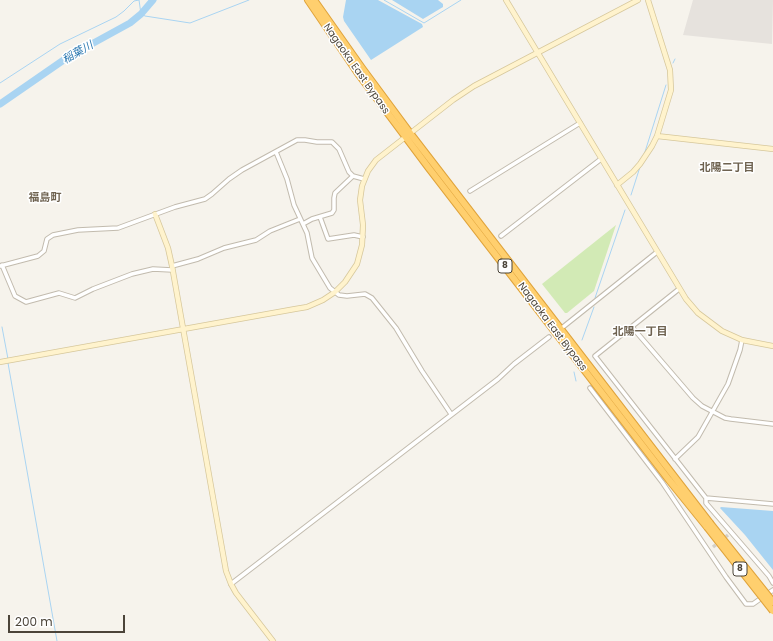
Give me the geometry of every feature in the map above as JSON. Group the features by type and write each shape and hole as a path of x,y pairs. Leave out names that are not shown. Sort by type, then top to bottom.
{"highway":[{"name":"Nagaoka East Bypass","path":"308,0 357,72 408,135 644,448 773,602"},
{"name":"Nagaoka East Bypass","path":"314,0 408,135"},
{"name":"Nagaoka East Bypass","path":"709,525 773,611"}],"street":[{"path":"506,0 679,289 691,305 706,320 722,331 742,340 773,346"},
{"path":"0,362 307,307 323,300 335,292 349,277 357,264 363,237 360,200 364,179 376,160 453,100 474,86 638,0"},
{"path":"617,185 640,164 650,151 657,136 671,90 672,80 668,61 648,0"},
{"path":"470,191 580,123"},
{"path":"657,136 773,149"},
{"path":"300,219 270,231 256,240 224,248 172,268 153,269 132,274 93,289 75,298 59,293 26,302 15,296 1,265 38,256 44,251 47,239 52,236 78,230 118,228 182,204 205,198 242,170 297,140 332,142 336,146 347,170 353,176 364,179"},
{"path":"276,152 281,161 294,205 308,236 312,258 330,288 343,296 364,294 372,298 396,328 422,371 451,414"},
{"path":"501,236 601,159"},
{"path":"303,224 312,219 332,213 334,210 334,198 336,193 353,176"},
{"path":"155,214 168,248 172,268 226,570 231,584 273,641"},
{"path":"320,217 328,239 354,235 363,237"},
{"path":"563,326 657,252"},
{"path":"679,289 594,356 706,498 706,503 729,534 773,583"},
{"path":"632,327 693,398 702,406 731,420 773,424"},
{"path":"231,584 498,379 514,364 549,337"},
{"path":"675,459 695,441 728,384 742,340"},
{"path":"590,388 662,482 746,604 753,604 773,590"},
{"path":"706,498 773,504"},
{"path":"709,551 713,547"}],"shaded area":[{"path":"693,0 773,0 772,44 683,35"}],"green space":[{"path":"616,225 594,291 567,313 565,313 542,284"}],"water":[{"path":"346,0 378,0 422,24 423,27 371,60 344,21 343,17"},
{"path":"392,0 438,0 443,4 443,7 423,19"},
{"path":"720,508 773,511 773,570 745,535"}],"waterway":[{"path":"0,83 60,44 116,17 134,1 139,0 141,14 145,16 190,23 249,0"},
{"name":"稲葉川","path":"0,104 68,57 130,23 141,14 153,0"},
{"path":"384,0 424,23 461,0"},
{"path":"673,63 675,59"},
{"path":"644,155 666,85"},
{"path":"631,195 640,167"},
{"path":"595,298 625,210"},
{"path":"582,340 594,307"},
{"path":"2,327 8,359"},
{"path":"8,363 57,641"},
{"path":"574,372 576,381"}],"tunnel":[{"path":"713,547 728,535"}],"district":[{"name":"北陽二丁目","path":"727,168"},
{"name":"福島町","path":"45,198"},
{"name":"北陽一丁目","path":"640,332"}]}
